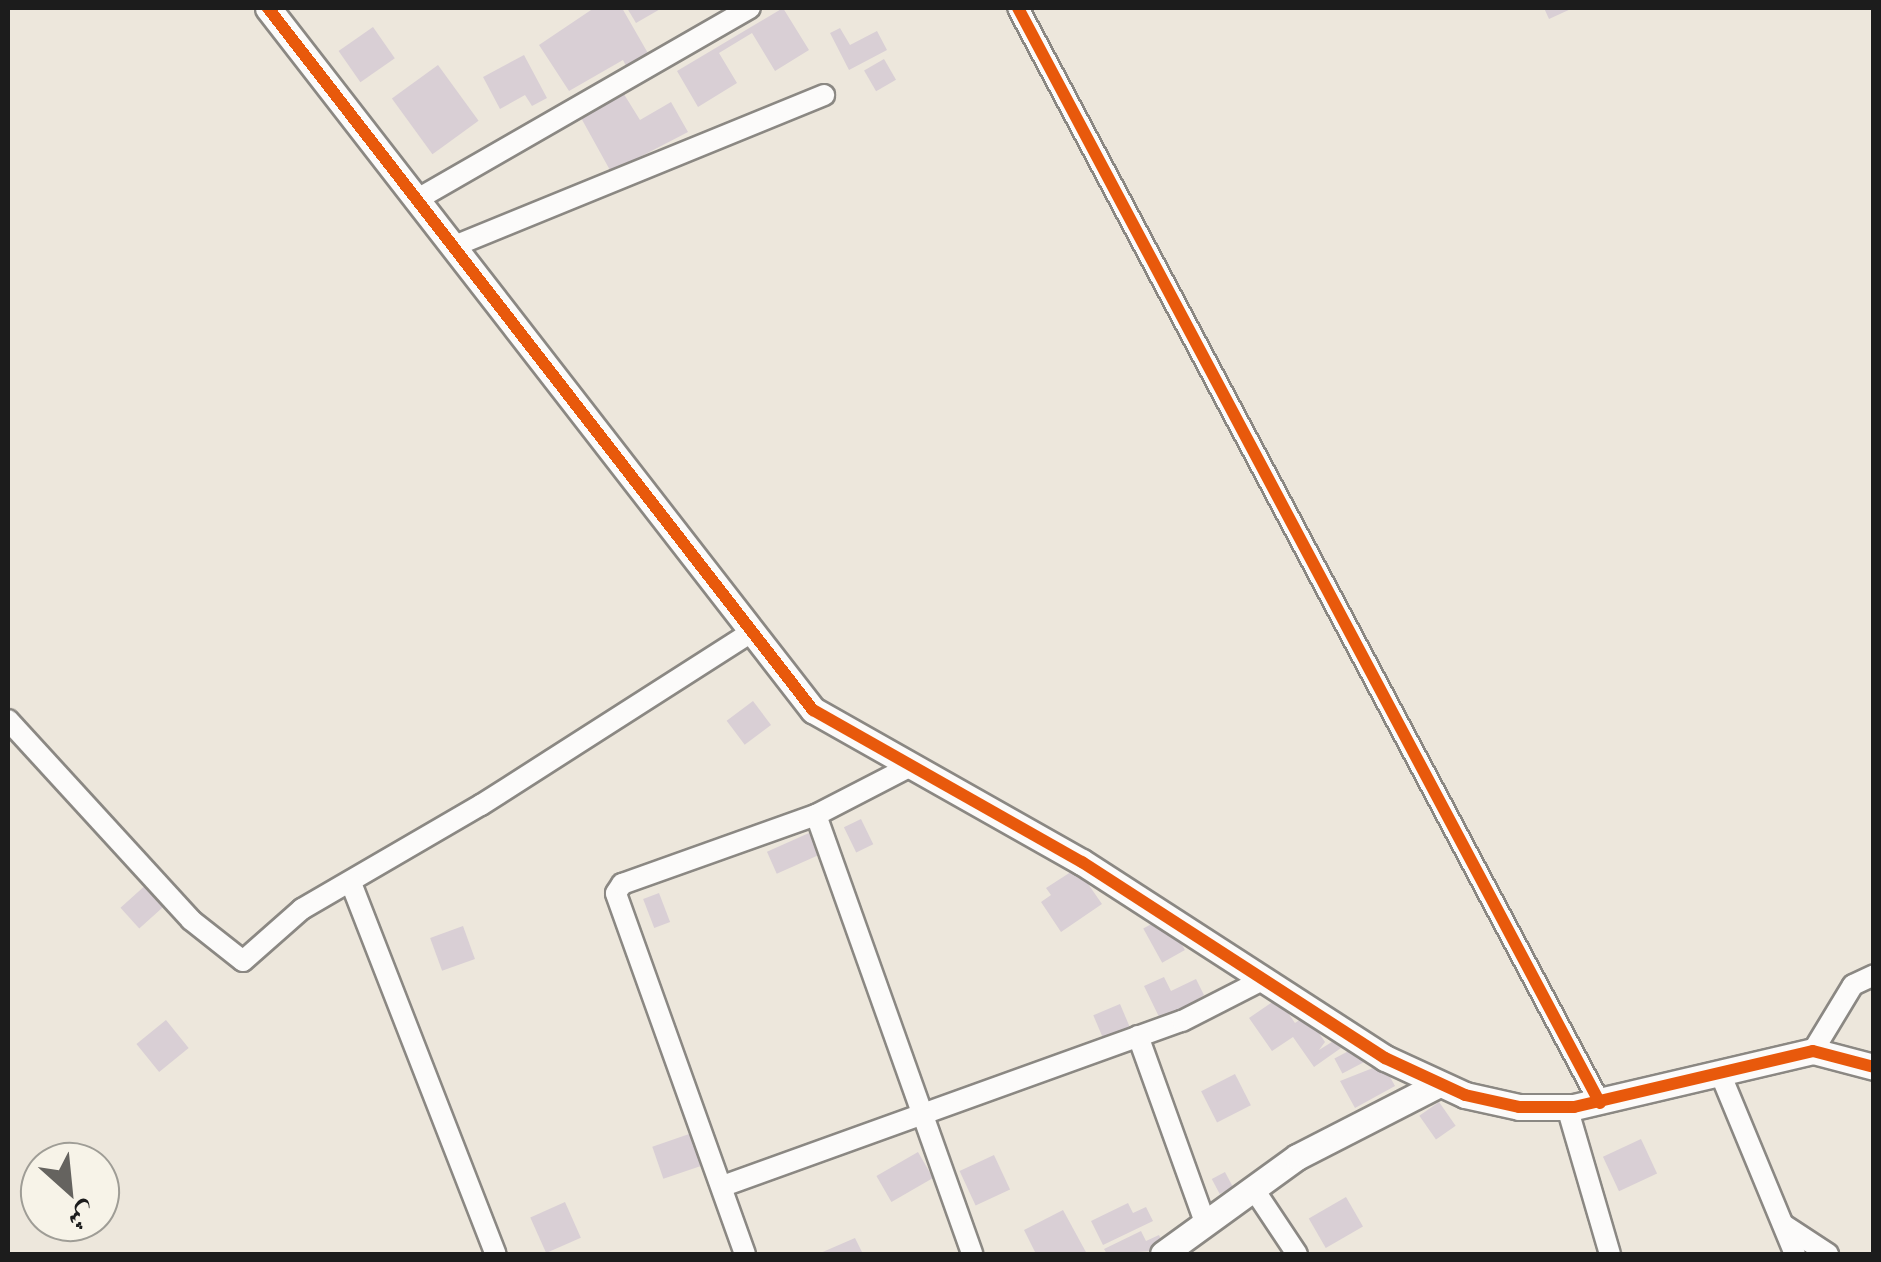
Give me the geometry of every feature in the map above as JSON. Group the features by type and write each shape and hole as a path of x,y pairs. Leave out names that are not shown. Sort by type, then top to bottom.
{"street":[{"path":"268,8 813,710 1082,862 1438,1085 1493,1103 1567,1107 1600,1103 1813,1050 1874,1067"},
{"path":"416,200 750,8"},
{"path":"1018,8 1600,1103"},
{"path":"452,247 824,95"},
{"path":"8,720 191,920 238,960 253,958 302,909 351,883 750,633"},
{"path":"746,1254 616,892 622,884 816,815 911,766"},
{"path":"816,815 972,1254"},
{"path":"351,883 496,1254"},
{"path":"1813,1050 1853,985 1874,975"},
{"path":"722,1186 1138,1036 1264,979"},
{"path":"1138,1036 1206,1222"},
{"path":"1720,1073 1795,1254"},
{"path":"1163,1254 1253,1188 1360,1120 1438,1085"},
{"path":"1567,1107 1610,1254"},
{"path":"1253,1188 1297,1254"},
{"path":"1782,1224 1828,1254"}],"building":[{"path":"594,8 622,8 649,55 627,68 623,60 569,91 539,45"},
{"path":"627,8 662,8 636,23"},
{"path":"783,8 809,50 775,71 752,33 719,53 737,83 698,107 677,71"},
{"path":"1544,8 1573,8 1549,19"},
{"path":"373,27 395,58 360,82 339,51"},
{"path":"840,28 850,45 877,31 887,50 849,70 830,33"},
{"path":"524,55 547,98 532,106 525,95 500,109 483,77"},
{"path":"884,59 896,80 876,91 864,70"},
{"path":"438,65 479,121 432,154 392,99"},
{"path":"622,91 640,120 671,102 688,132 611,172 580,116"},
{"path":"753,701 771,725 745,745 727,721"},
{"path":"861,819 873,844 856,852 844,827"},
{"path":"809,833 819,855 777,874 767,852"},
{"path":"1077,868 1102,904 1061,932 1041,902 1051,895 1046,888"},
{"path":"148,883 167,904 139,929 121,908"},
{"path":"659,893 670,922 654,928 643,899"},
{"path":"1166,916 1185,950 1162,963 1143,929"},
{"path":"463,926 475,959 442,971 430,938"},
{"path":"1164,977 1171,991 1196,979 1204,995 1162,1023 1144,986"},
{"path":"1278,998 1295,1023 1307,1015 1325,1042 1319,1050 1335,1040 1341,1048 1314,1067 1293,1037 1272,1051 1249,1018"},
{"path":"1120,1004 1130,1027 1103,1038 1093,1015"},
{"path":"166,1020 189,1048 159,1072 136,1044"},
{"path":"1360,1045 1368,1060 1342,1074 1334,1059"},
{"path":"1383,1064 1395,1086 1355,1108 1340,1081"},
{"path":"1235,1074 1251,1105 1217,1122 1201,1091"},
{"path":"1439,1102 1456,1126 1436,1140 1419,1116"},
{"path":"692,1133 703,1165 663,1179 652,1147"},
{"path":"1641,1139 1657,1173 1619,1191 1603,1157"},
{"path":"918,1152 933,1178 891,1202 876,1176"},
{"path":"994,1155 1010,1189 976,1205 960,1171"},
{"path":"1225,1172 1233,1187 1220,1194 1212,1179"},
{"path":"1346,1197 1363,1226 1326,1248 1309,1218"},
{"path":"565,1202 581,1238 546,1253 530,1217"},
{"path":"1128,1203 1133,1213 1146,1207 1153,1221 1103,1245 1091,1221"},
{"path":"1063,1210 1087,1254 1036,1254 1024,1230"},
{"path":"1141,1231 1146,1241 1159,1235 1166,1250 1107,1254 1104,1249"},
{"path":"855,1238 863,1254 818,1254"}],"cycle path":[{"path":"268,8 813,710 1082,862 1385,1058 1465,1095 1519,1107 1574,1107 1813,1051 1874,1067"},
{"path":"1018,8 1600,1103"}]}
